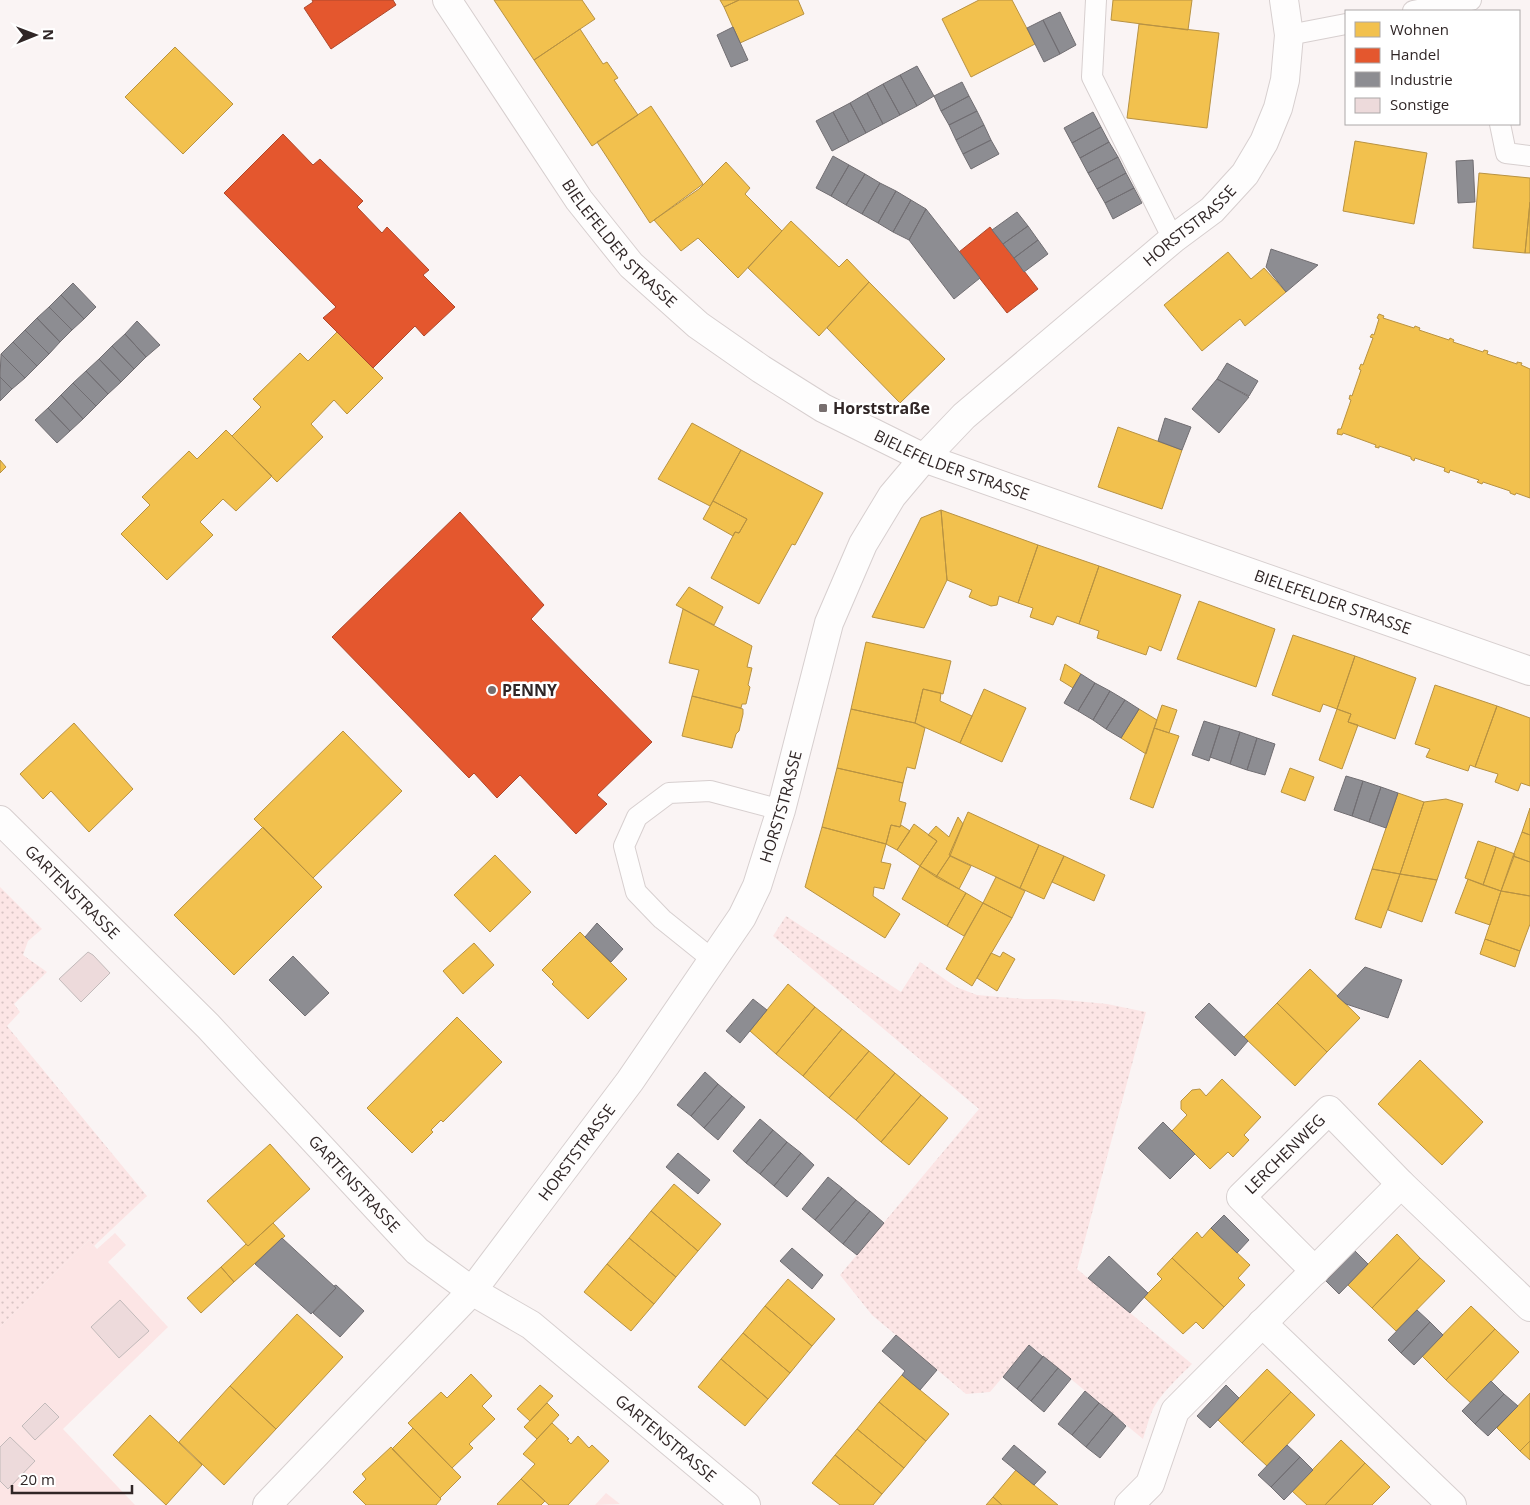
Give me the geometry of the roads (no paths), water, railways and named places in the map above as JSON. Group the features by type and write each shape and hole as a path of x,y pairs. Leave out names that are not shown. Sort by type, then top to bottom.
{"street":[{"name":"BIELEFELDER STRASSE","path":"447,0 579,200 631,265 698,325 761,369 823,408 924,458 1530,672"},
{"name":"HORSTSTRASSE","path":"267,1505 472,1291 630,1081 742,917 757,886 780,810 829,623 863,544 892,496 924,458 964,416 1173,239 1212,210 1245,174 1264,142 1278,108 1285,80 1288,35 1284,0"},
{"name":"GARTENSTRASSE","path":"0,820 208,1026 417,1251 472,1291 531,1325 746,1505"},
{"name":"LERCHENWEG","path":"1315,1271 1241,1197 1329,1110 1401,1184 1530,1307"},
{"path":"1130,1505 1150,1484 1175,1411 1401,1184"},
{"path":"1262,1323 1452,1505"}],"lane":[{"path":"1096,0 1092,77 1173,239"},
{"path":"1418,10 1471,0"},
{"path":"1288,35 1345,24"},
{"path":"1500,125 1506,153 1530,156"},
{"path":"713,960 662,919 636,892 624,846 637,817 669,794 710,791 780,810"}],"place":[{"name":"Horststraße","path":"823,408"},
{"name":"PENNY","path":"492,690"}]}
